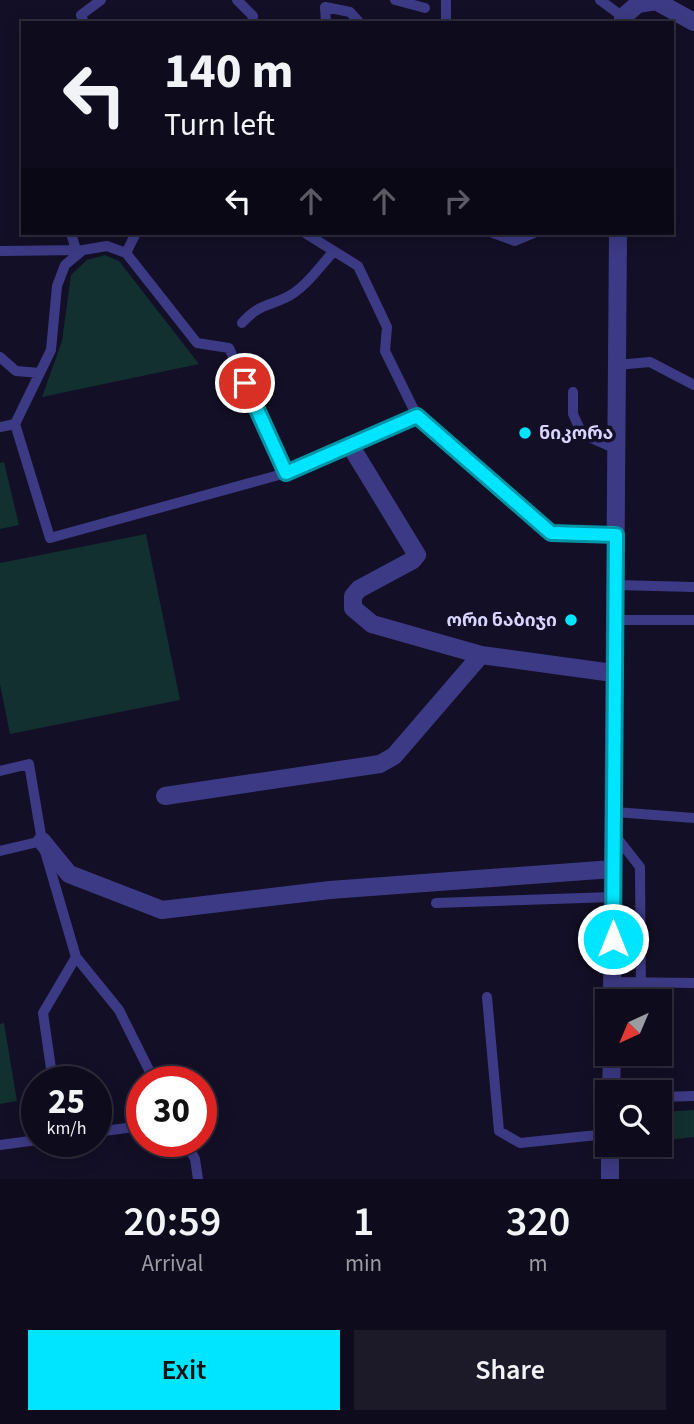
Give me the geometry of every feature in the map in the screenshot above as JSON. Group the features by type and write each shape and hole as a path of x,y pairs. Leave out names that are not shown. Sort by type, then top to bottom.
{"street":[{"path":"623,20 638,4 656,0 694,22"},
{"path":"613,989 618,235"},
{"path":"350,445 417,555 413,560 359,589 353,596 353,608 372,624 481,655 613,673"},
{"path":"165,796 380,764 394,756 481,655"},
{"path":"42,841 69,874 162,910 330,890 613,869"},
{"path":"610,1157 610,1179"}],"lane":[{"path":"83,21 81,15 102,0"},
{"path":"237,0 253,16 252,21"},
{"path":"395,0 425,8"},
{"path":"446,0 446,21"},
{"path":"600,0 623,20"},
{"path":"326,21 323,3 350,12 358,21"},
{"path":"72,235 80,250"},
{"path":"126,253 134,235"},
{"path":"308,235 358,266 387,327 385,351 417,416 551,533 616,535"},
{"path":"498,235 515,241 529,235"},
{"path":"0,251 80,250 107,246 126,253 197,343 229,348 286,473"},
{"path":"80,250 65,265 57,286 51,350 15,424 50,538 286,473 417,416"},
{"path":"242,323 262,304 285,298 297,290 334,251"},
{"path":"0,357 16,371 40,373"},
{"path":"617,365 650,362 694,385"},
{"path":"573,392 573,414 582,434 616,449"},
{"path":"0,427 15,424"},
{"path":"615,585 694,587"},
{"path":"615,620 694,620"},
{"path":"0,771 29,764 42,841 76,957 119,1010 147,1066"},
{"path":"615,812 694,818"},
{"path":"614,834 640,867 641,989"},
{"path":"0,851 42,841"},
{"path":"436,903 613,897"},
{"path":"51,1066 43,1013 76,957"},
{"path":"613,982 694,983"},
{"path":"487,997 499,1130 520,1143 595,1134"},
{"path":"672,1097 694,1096"},
{"path":"0,1145 21,1142"},
{"path":"194,1157 198,1179"}],"green space":[{"path":"105,255 119,261 199,364 42,397 62,341 71,275 87,260"},
{"path":"4,462 19,525 0,529 0,463"},
{"path":"146,534 180,700 10,734 0,684 0,563"},
{"path":"4,1023 17,1101 0,1104 0,1024"},
{"path":"694,1110 694,1137 672,1140 672,1111"}],"place":[{"name":"ნიკორა","path":"525,433"},
{"name":"ორი ნაბიჯი","path":"571,620"}],"route":[{"path":"245,383 286,473 417,416 551,533 616,535 613,939"}]}
